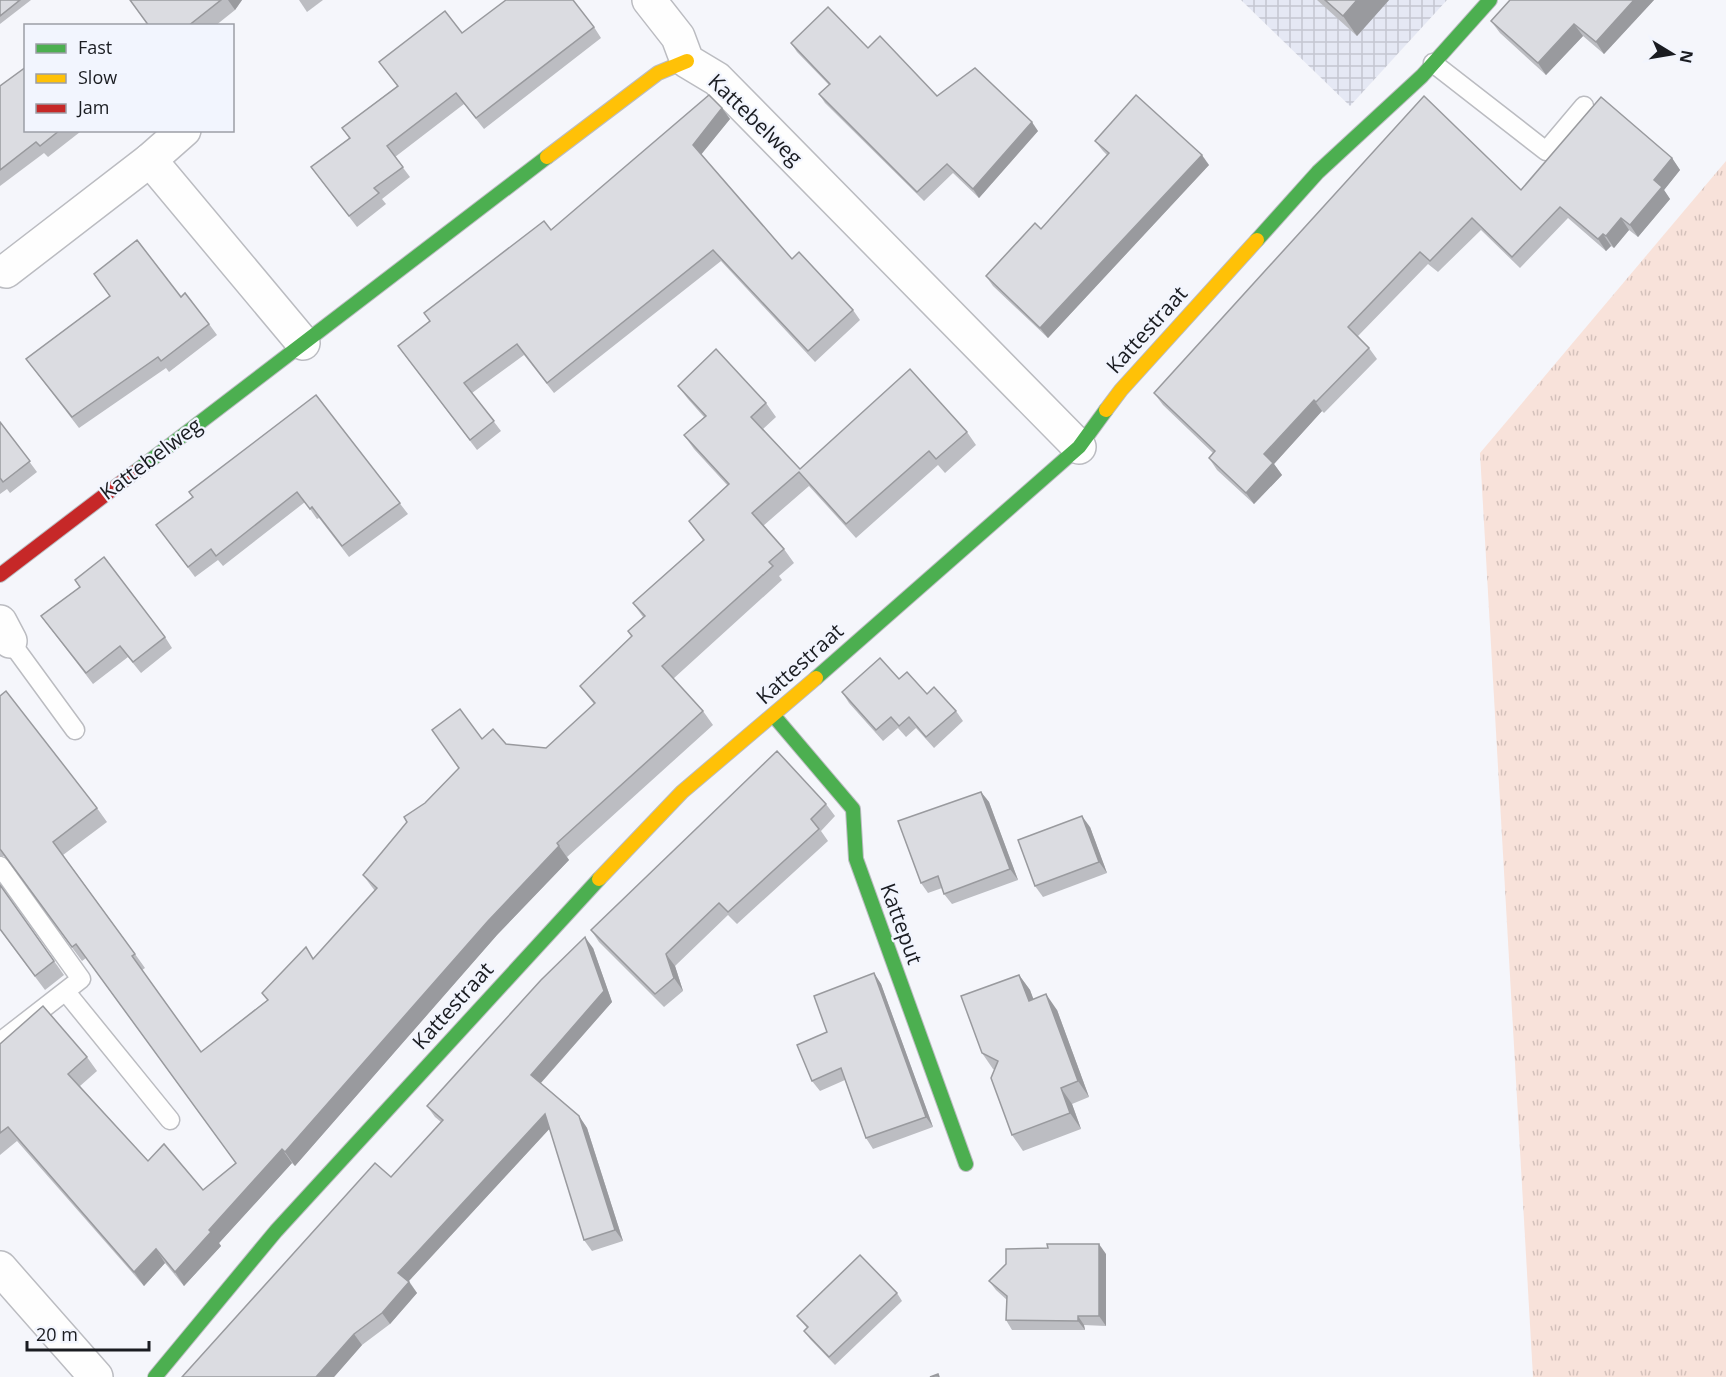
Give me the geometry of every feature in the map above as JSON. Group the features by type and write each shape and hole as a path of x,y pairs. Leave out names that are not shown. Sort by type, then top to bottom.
{"street":[{"path":"649,0 678,37 687,61"},
{"name":"Kattestraat","path":"155,1377 276,1232 567,912 682,792 774,716 1079,447 1121,390 1318,172 1433,63 1490,0"},
{"name":"Kattebelweg","path":"0,575 658,73 687,61 717,79 1079,447"},
{"path":"6,271 150,160 182,132"},
{"path":"150,160 303,342"},
{"name":"Katteput","path":"774,716 853,809 856,859 966,1164"},
{"path":"0,1268 96,1377"}],"lane":[{"path":"1433,63 1546,151 1584,106"},
{"path":"5,632 75,730"},
{"path":"0,866 81,979 0,1042"},
{"path":"66,992 170,1120"}],"shaded area":[{"path":"1241,0 1447,0 1350,106"}],"green space":[{"path":"1726,161 1726,1377 1533,1377 1480,453"}],"building":[{"path":"0,0 20,0 0,16"},
{"path":"130,0 221,0 191,24 148,24"},
{"path":"506,0 573,0 594,27 476,118 456,93 387,146 403,167 374,188 379,193 349,216 311,167 350,138 342,128 398,86 379,62 445,11 462,33"},
{"path":"1325,0 1357,0 1343,16"},
{"path":"1510,0 1634,0 1596,42 1574,24 1538,63 1491,21"},
{"path":"828,7 868,48 880,36 937,96 975,68 1032,122 973,189 947,164 917,192 819,94 830,84 791,43"},
{"path":"24,68 24,132 58,132 40,146 36,142 0,170 0,86"},
{"path":"709,95 722,108 693,145 792,259 799,252 853,310 808,351 713,250 547,383 517,344 464,383 494,421 470,440 398,346 430,321 424,313 544,221 551,230"},
{"path":"1136,95 1202,155 1040,328 986,276 1035,223 1041,229 1109,153 1095,141"},
{"path":"1424,96 1521,190 1601,97 1672,158 1654,180 1662,187 1630,225 1621,218 1606,236 1603,234 1598,239 1560,207 1512,257 1472,218 1430,261 1420,252 1348,327 1369,348 1316,402 1314,400 1264,454 1273,463 1246,493 1209,458 1215,451 1154,393"},
{"path":"137,240 181,297 185,293 209,324 161,361 158,357 72,417 26,359 110,296 94,274"},
{"path":"716,349 766,403 751,417 800,469 910,369 967,432 936,459 929,451 846,524 799,472 752,513 784,549 769,562 773,566 662,666 703,711 557,843 559,846 488,921 285,1152 282,1149 209,1230 211,1232 175,1272 156,1249 134,1272 8,1127 0,1133 0,1044 43,1006 87,1057 68,1074 148,1161 164,1144 203,1190 236,1163 76,944 72,947 0,849 0,696 6,691 97,808 53,842 135,954 132,956 201,1052 268,1000 262,993 306,947 313,959 377,888 363,875 407,822 404,817 425,803 459,768 432,730 460,709 482,739 493,729 506,744 546,748 595,703 580,686 632,636 628,631 645,616 633,603 704,540 689,521 729,484 684,435 706,416 678,386"},
{"path":"316,395 400,503 342,546 312,507 310,509 297,492 216,556 211,549 188,567 156,525 193,497 189,492"},
{"path":"0,422 30,461 3,482 0,478"},
{"path":"104,557 165,637 133,662 120,646 86,673 41,616 80,587 75,580"},
{"path":"880,658 899,679 907,672 927,694 934,687 956,711 926,737 909,717 899,726 891,717 876,730 842,692"},
{"path":"777,751 826,804 811,819 819,829 728,912 719,903 666,954 674,978 655,994 591,930"},
{"path":"981,792 1010,869 944,894 938,876 921,883 898,821"},
{"path":"1082,816 1099,862 1035,886 1018,840"},
{"path":"0,885 54,961 35,976 0,929"},
{"path":"585,937 604,991 531,1075 579,1116 615,1230 584,1240 545,1114 398,1273 409,1282 382,1313 354,1334 316,1377 182,1377 375,1163 391,1177 443,1120 427,1106 541,980"},
{"path":"874,973 926,1117 866,1138 841,1068 812,1081 797,1045 827,1032 814,996"},
{"path":"1019,975 1029,1001 1046,994 1078,1081 1061,1088 1070,1113 1012,1135 991,1078 998,1061 982,1053 961,996"},
{"path":"1047,1244 1099,1244 1099,1316 1078,1316 1078,1321 1006,1320 1007,1296 989,1281 1006,1264 1006,1249 1048,1248"},
{"path":"860,1255 897,1293 829,1357 804,1331 808,1327 797,1316"}],"traffic: fast":[{"path":"1257,240 1318,172 1422,76 1490,0"},
{"path":"135,472 547,157"},
{"path":"816,678 1079,447 1106,410"},
{"path":"774,716 853,809 856,859 966,1164"},
{"path":"155,1377 276,1231 599,879"}],"traffic: slow":[{"path":"547,157 658,73 687,61"},
{"path":"1106,410 1121,390 1257,240"},
{"path":"599,879 682,792 816,678"}],"traffic: jam":[{"path":"0,575 135,472"}]}
